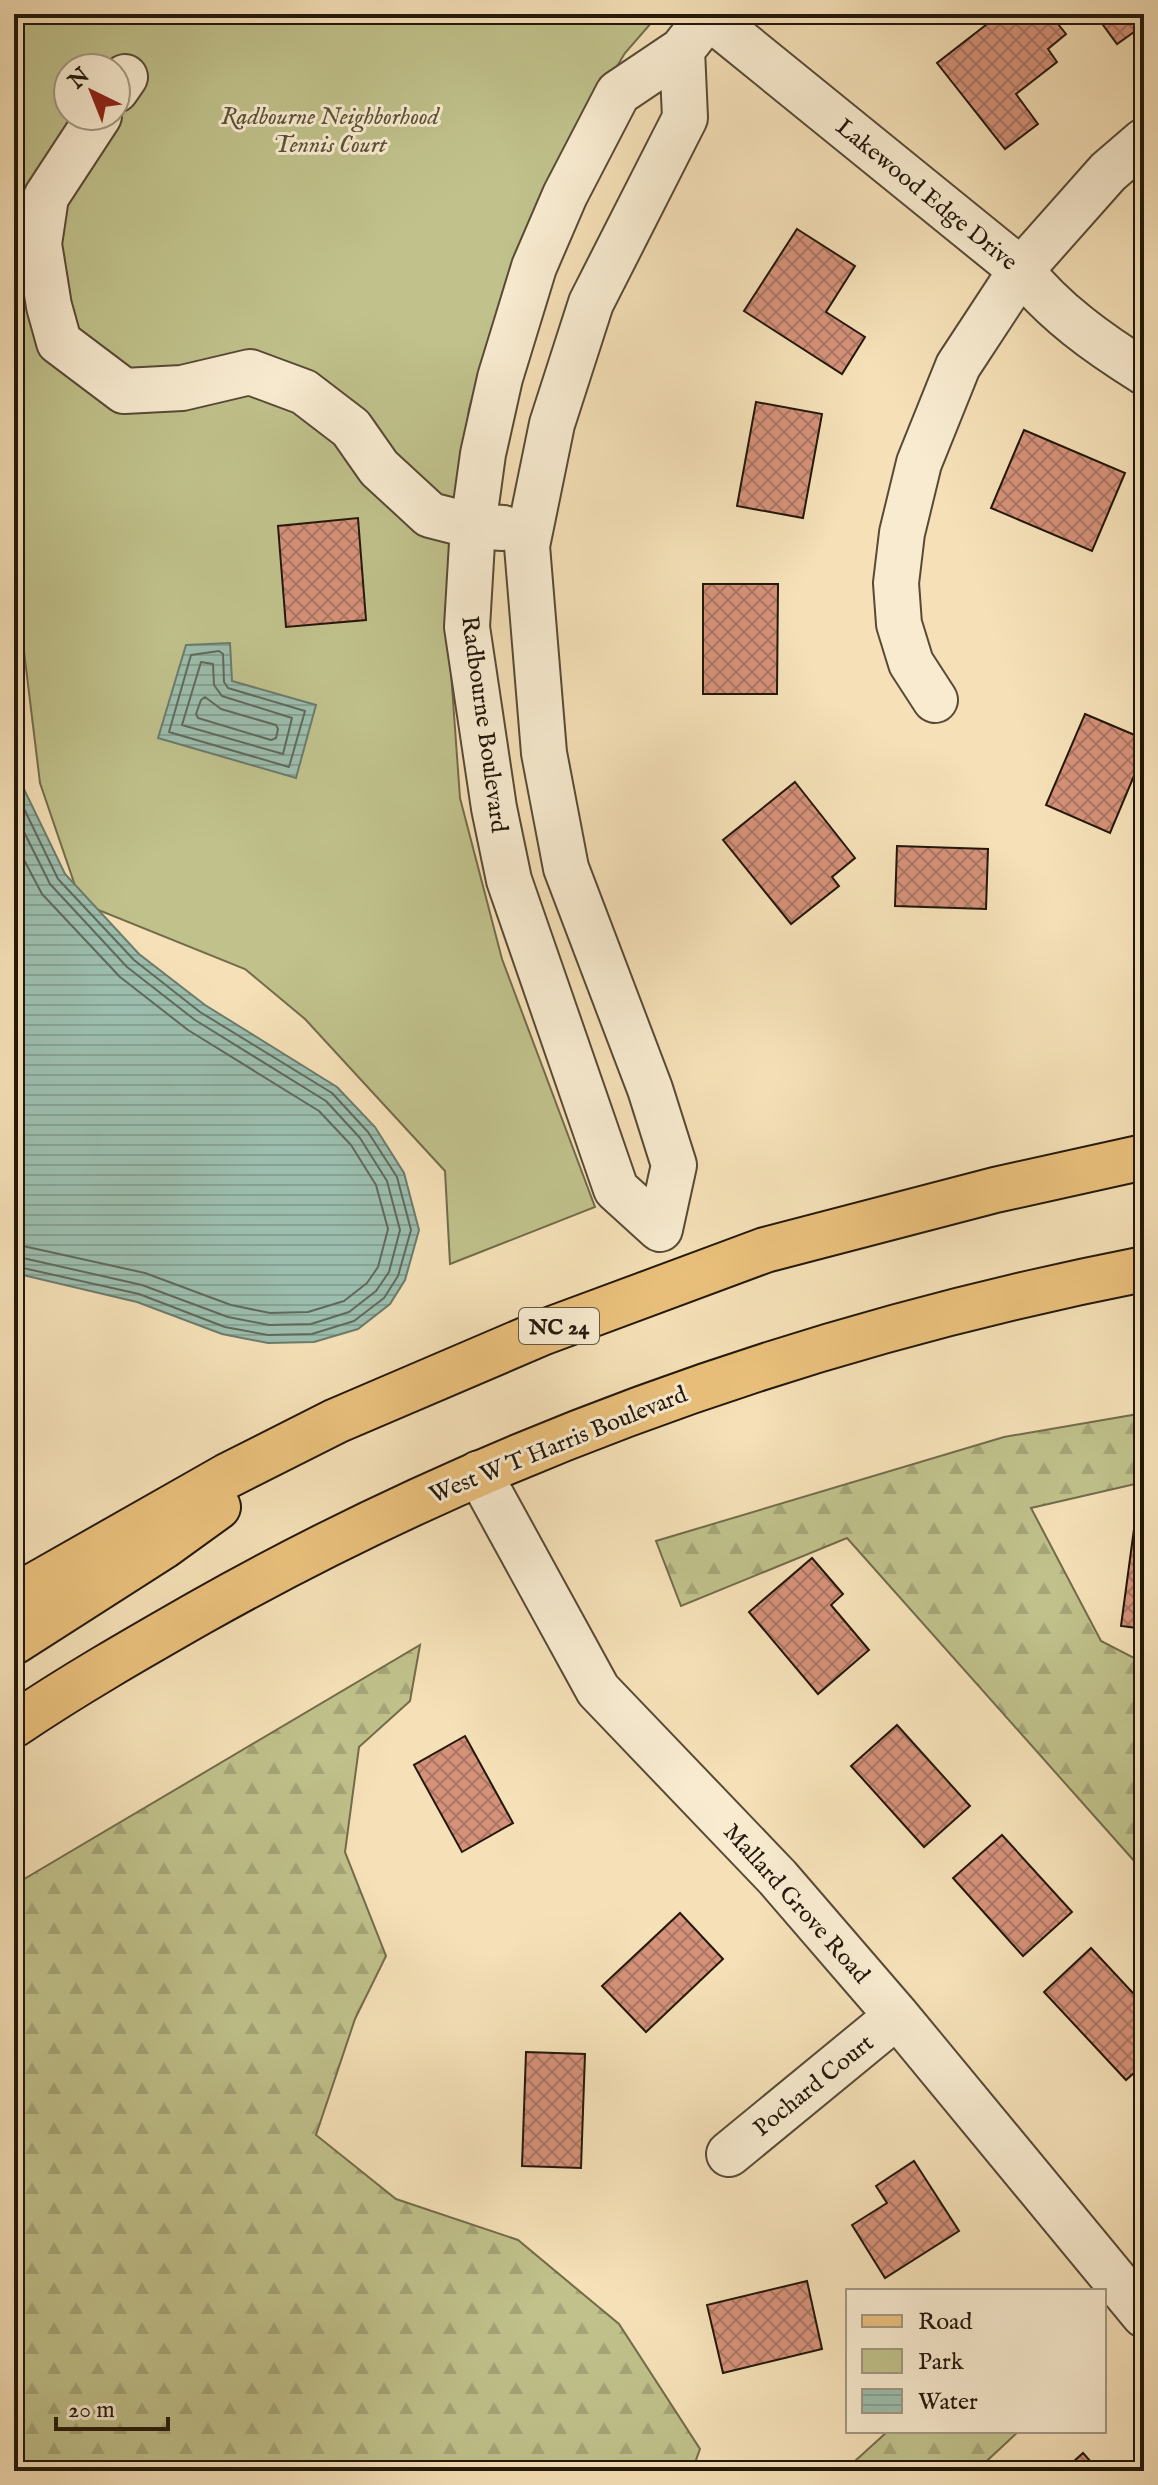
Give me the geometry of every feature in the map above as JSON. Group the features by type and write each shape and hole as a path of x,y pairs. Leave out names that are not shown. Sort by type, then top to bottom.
{"main road":[{"name":"NC 24","path":"14,1597 214,1483 336,1421 544,1332 765,1250 995,1190 1144,1157"},
{"name":"West W T Harris Boulevard","path":"14,1725 153,1639 278,1568 479,1473 621,1415 868,1333 1029,1291 1144,1269"},
{"path":"14,1642 164,1546 336,1421"}],"street":[{"name":"Radbourne Boulevard","path":"660,1229 616,1189 509,880 494,808 467,627 473,526 483,454 500,378 534,267 577,171 618,93 682,50 709,15"},
{"name":"Lakewood Edge Drive","path":"709,15 1021,270 1042,296 1114,353 1144,372"},
{"path":"674,1283 660,1229 674,1165 650,1089 566,868 544,753 527,546 552,424 591,303 685,118 682,50"},
{"path":"89,132 46,197 39,244 49,306 59,342 124,391 182,388 250,372 304,392 351,428 379,468 430,515 473,526 529,529"},
{"path":"935,700 911,663 899,624 896,583 902,533 919,463 958,366 1021,270 1108,172 1144,141"},
{"name":"Mallard Grove Road","path":"479,1473 598,1690 778,1878 897,2016 1144,2315"},
{"name":"Pochard Court","path":"729,2154 897,2016"}],"green space":[{"name":"Radbourne Neighborhood Tennis Court","path":"14,14 659,14 625,53 557,165 505,284 469,409 446,603 460,798 502,959 595,1207 450,1264 445,1171 305,1019 245,969 81,903 40,783 14,569"},
{"path":"1144,1413 1144,1482 1031,1508 1101,1641 1144,1663 1144,1872 847,1538 681,1606 656,1541 1004,1437"},
{"path":"420,1645 410,1701 359,1747 345,1852 386,1956 355,2019 316,2135 396,2199 518,2240 619,2324 700,2449 692,2471 14,2471 14,1885"},
{"path":"886,2433 1017,2433 976,2471 844,2471"}],"water":[{"path":"230,643 232,681 316,705 296,778 158,738 186,645"},
{"path":"14,760 20,781 65,874 139,954 205,1005 337,1087 375,1127 404,1173 419,1230 405,1280 390,1304 358,1329 314,1342 268,1343 222,1334 137,1302 14,1273"}],"building":[{"path":"1000,14 1050,14 1066,34 1048,49 1057,62 1016,94 1038,124 1005,149 937,63"},
{"path":"1095,14 1144,14 1144,25 1117,44"},
{"path":"797,229 855,266 826,312 865,337 842,374 744,311"},
{"path":"756,402 822,414 803,518 737,506"},
{"path":"1024,430 1125,473 1092,551 991,508"},
{"path":"358,518 366,620 286,627 278,526"},
{"path":"703,584 778,584 777,694 703,694"},
{"path":"1085,714 1144,739 1144,752 1110,833 1046,805"},
{"path":"795,782 855,858 832,877 839,886 791,924 723,840"},
{"path":"897,846 988,849 986,909 895,906"},
{"path":"1138,1499 1144,1500 1144,1629 1121,1626"},
{"path":"812,1558 843,1594 831,1605 869,1650 818,1694 749,1612"},
{"path":"897,1725 970,1806 924,1847 851,1766"},
{"path":"465,1736 513,1823 462,1852 414,1765"},
{"path":"1002,1835 1072,1912 1023,1956 953,1878"},
{"path":"680,1913 723,1959 646,2032 602,1986"},
{"path":"1091,1948 1144,2005 1144,2064 1126,2080 1044,1992"},
{"path":"526,2052 585,2054 581,2168 522,2166"},
{"path":"914,2161 959,2231 885,2278 852,2225 887,2203 876,2186"},
{"path":"807,2281 822,2349 723,2373 707,2305"},
{"path":"1083,2453 1099,2471 1063,2471"},
{"path":"1130,2463 1138,2471 1121,2471"}]}
